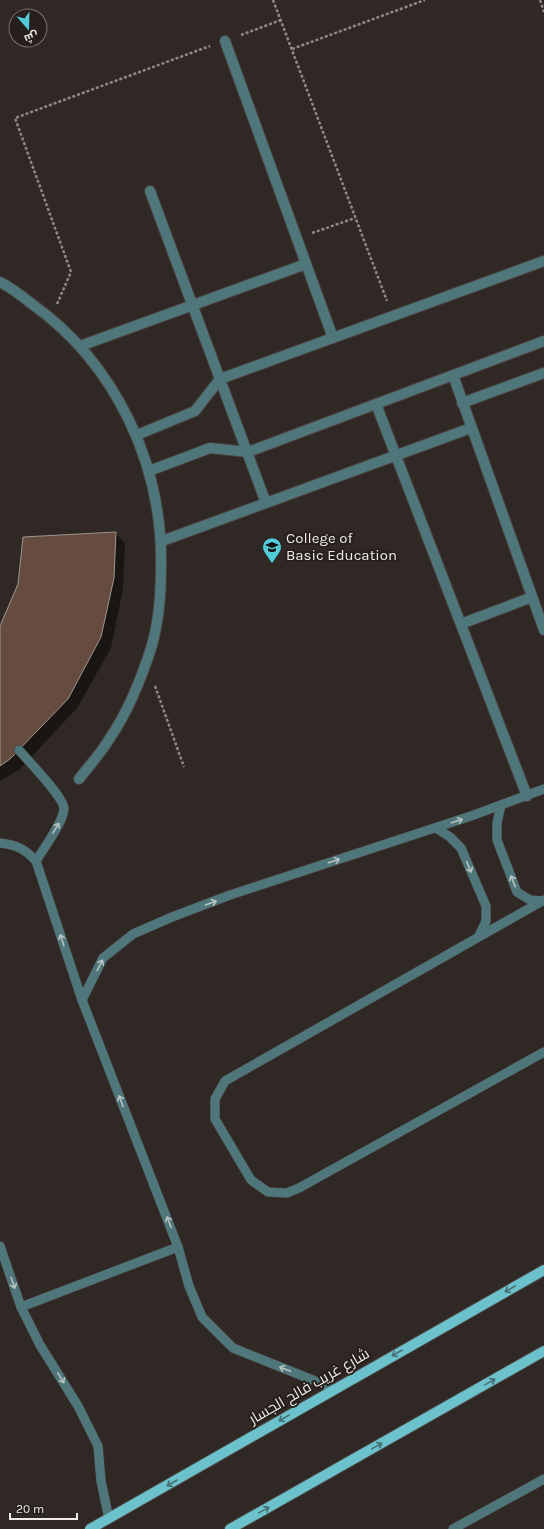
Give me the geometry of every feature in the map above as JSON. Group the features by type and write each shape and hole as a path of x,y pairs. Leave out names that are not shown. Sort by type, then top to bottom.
{"main road":[{"name":"شارع غريب فالح الجسار","path":"90,1529 544,1270"},
{"path":"230,1529 544,1351"}],"street":[{"path":"225,41 333,338"},
{"path":"150,191 266,503"},
{"path":"137,435 195,410 220,379 544,261"},
{"path":"80,346 306,264"},
{"path":"0,282 50,317 80,346 112,388 137,435 149,471 157,505 162,541 161,592 152,644 135,692 110,738 79,779"},
{"path":"149,471 210,448 248,452 544,341"},
{"path":"462,403 544,373"},
{"path":"453,375 544,630"},
{"path":"376,404 527,796"},
{"path":"162,541 471,428"},
{"path":"461,624 532,598"}],"lane":[{"path":"19,750 58,796 64,808 60,821 36,862"},
{"path":"82,1000 103,958 134,934 172,917 230,895 436,828 544,790"},
{"path":"501,805 497,823 497,840 517,892 530,900 543,901"},
{"path":"436,828 450,837 461,848 486,906 486,921 479,936"},
{"path":"0,843 10,844 27,851 36,862 82,1000 178,1247 189,1286 202,1317 233,1348 334,1389"},
{"path":"543,901 225,1081 215,1099 215,1119 251,1180 268,1192 287,1193 299,1188 544,1052"},
{"path":"0,1246 22,1307 40,1345 78,1406 98,1446 101,1481 109,1518"},
{"path":"22,1307 178,1247"},
{"path":"453,1529 544,1479"}],"path":[{"path":"273,0 393,316"},
{"path":"292,49 425,0"},
{"path":"540,0 544,12"},
{"path":"50,317 71,272 15,118 281,20"},
{"path":"297,238 356,218"},
{"path":"146,661 184,767"}],"building":[{"path":"116,532 114,578 101,637 68,699 10,759 0,766 0,626 18,584 23,537"}],"place":[{"name":"College of Basic Education","path":"272,564"}]}
